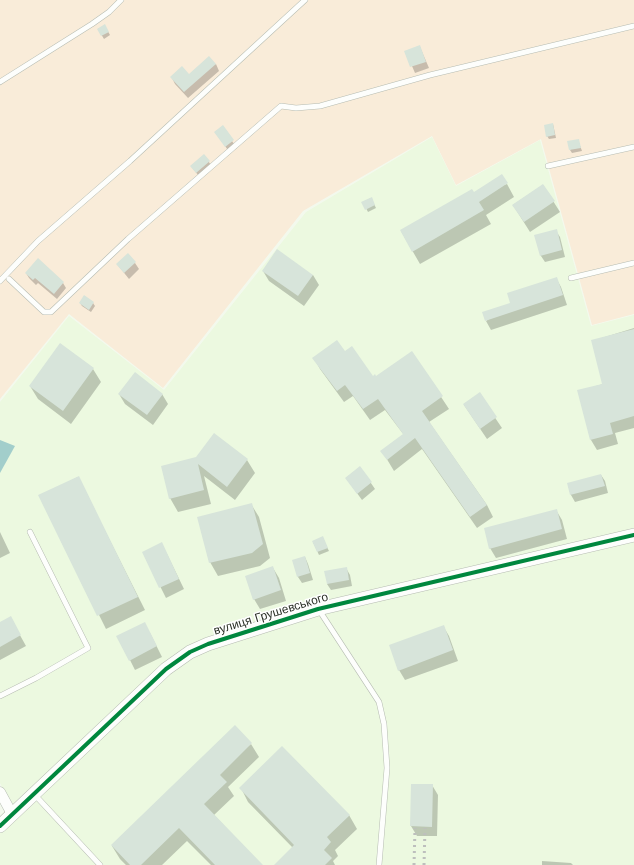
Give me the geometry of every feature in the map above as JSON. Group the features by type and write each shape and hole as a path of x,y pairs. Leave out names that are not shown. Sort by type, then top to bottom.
{"street":[{"name":"вулиця Грушевського","path":"0,826 166,669 190,652 208,644 318,609 634,535"},
{"path":"0,792 12,814"}],"lane":[{"path":"0,82 92,24 109,12 121,0"},
{"path":"0,281 38,241 130,161 305,0"},
{"path":"9,279 44,312 51,312 128,239 281,106 296,108 320,106 430,75 634,26"},
{"path":"548,166 634,147"},
{"path":"570,278 634,263"},
{"path":"0,696 36,678 88,648 30,532"},
{"path":"318,609 379,702 384,724 387,768 379,865"},
{"path":"34,794 100,865"}],"shaded area":[{"path":"0,0 634,0 634,314 592,325 541,139 456,185 432,136 303,211 163,388 69,314 0,399"},
{"path":"432,137 456,186 540,140 591,326 634,315 634,865 0,865 0,816 11,805 0,783 0,402 69,316 164,390 306,212"}],"water":[{"path":"0,440 15,446 0,473"}],"building":[{"path":"105,24 109,32 101,36 97,29"},
{"path":"420,45 426,62 410,67 404,51"},
{"path":"209,56 216,64 184,92 170,77 182,66 189,74"},
{"path":"553,123 555,135 546,137 544,125"},
{"path":"223,125 234,140 225,147 214,132"},
{"path":"579,139 581,148 569,150 567,141"},
{"path":"204,154 210,161 196,173 190,166"},
{"path":"502,174 508,183 479,202 484,210 412,252 400,230 472,189 474,192"},
{"path":"543,184 555,201 524,222 512,205"},
{"path":"372,197 375,205 365,210 361,202"},
{"path":"557,229 562,250 540,256 534,235"},
{"path":"277,249 313,275 298,296 262,271"},
{"path":"128,253 136,262 124,273 116,264"},
{"path":"38,258 64,282 54,294 35,278 33,280 25,273"},
{"path":"557,277 563,295 485,321 482,312 510,303 507,293"},
{"path":"84,295 94,302 89,310 79,303"},
{"path":"634,329 634,416 610,423 613,434 590,440 577,390 602,384 591,340"},
{"path":"337,340 345,351 352,346 373,376 375,374 376,376 412,351 443,396 422,411 487,505 470,517 415,438 387,460 380,451 403,434 378,399 363,409 345,385 337,391 312,358"},
{"path":"60,343 94,368 63,411 29,386"},
{"path":"135,372 163,394 147,415 118,394"},
{"path":"480,392 497,417 480,429 463,404"},
{"path":"214,433 248,459 227,487 198,464 204,490 169,499 161,466 196,457"},
{"path":"360,466 372,482 357,494 345,478"},
{"path":"601,474 605,486 570,495 567,483"},
{"path":"79,476 138,597 97,616 38,495"},
{"path":"252,503 263,544 252,553 209,563 197,517"},
{"path":"557,509 562,529 489,549 484,528"},
{"path":"323,536 328,548 317,552 312,541"},
{"path":"162,542 179,579 159,588 142,552"},
{"path":"305,556 310,573 297,577 292,560"},
{"path":"273,566 281,590 253,600 245,576"},
{"path":"347,567 349,580 327,584 324,571"},
{"path":"11,616 21,635 0,647 0,622"},
{"path":"145,622 157,646 129,661 116,636"},
{"path":"444,625 453,650 398,671 389,645"},
{"path":"235,725 252,743 220,775 227,782 204,804 263,865 215,865 179,828 141,865 130,865 111,845"},
{"path":"282,746 350,815 327,837 331,842 324,850 332,858 325,865 274,865 294,845 239,788"},
{"path":"411,784 433,784 432,827 410,826"}],"railway":[{"path":"414,865 415,828"},
{"path":"424,865 425,828"}],"cycle path":[{"path":"0,826 166,669 190,652 208,644 318,609 634,535"}]}
